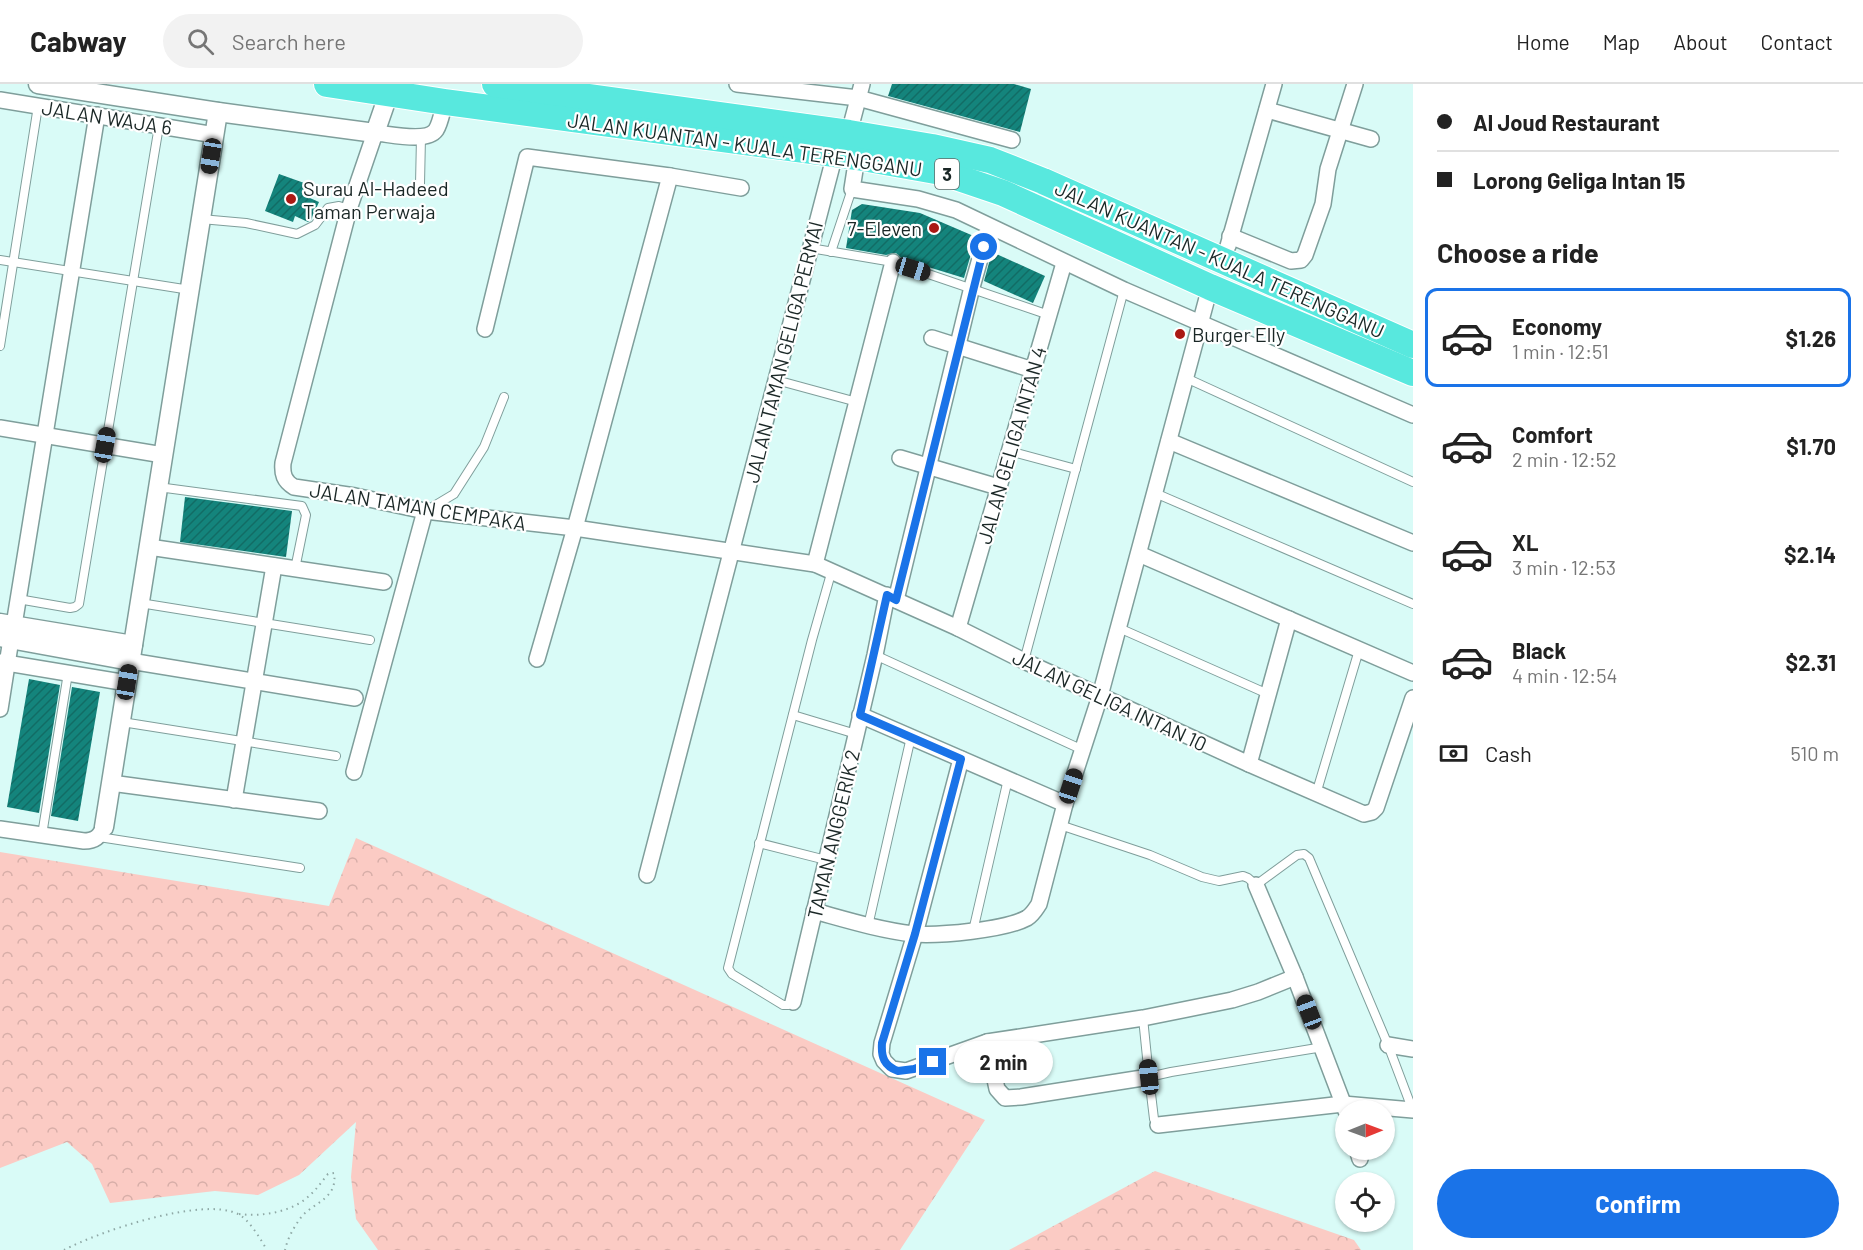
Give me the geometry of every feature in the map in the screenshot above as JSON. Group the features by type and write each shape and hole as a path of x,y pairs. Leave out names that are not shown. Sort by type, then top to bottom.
{"highway":[{"name":"JALAN KUANTAN - KUALA TERENGGANU","path":"327,84 390,88 445,102 846,155 940,172 1003,193 1210,287 1413,373"},
{"name":"JALAN KUANTAN - KUALA TERENGGANU","path":"495,84 849,133 932,147 990,160 1043,181 1413,345"}],"street":[{"path":"38,84 218,112 421,137 431,135 437,129 445,102"},
{"path":"737,84 860,91 1012,140"},
{"path":"1223,261 1274,84"},
{"path":"1230,236 1291,261 1301,260 1305,255 1323,204 1328,169 1355,84"},
{"path":"375,133 390,88"},
{"path":"849,133 860,91"},
{"name":"JALAN WAJA 6","path":"0,100 215,135"},
{"path":"1267,110 1371,139"},
{"path":"0,829 84,842 91,841 101,832 121,722 218,112"},
{"path":"0,709 6,631 18,600 97,115"},
{"name":"JALAN TAMAN CEMPAKA","path":"375,133 349,209 282,472 288,483 294,487 355,496 425,511 575,528 732,550"},
{"path":"846,155 852,189 938,204 956,210 1124,290 1413,415"},
{"name":"JALAN TAMAN GELIGA PERMAI","path":"647,875 810,248 846,155"},
{"path":"485,329 526,157 741,188"},
{"path":"537,659 575,528 670,176"},
{"name":"TAMAN ANGGERIK 2","path":"793,1002 860,715 929,466 972,287 989,227"},
{"path":"815,564 893,262"},
{"name":"JALAN GELIGA INTAN 4","path":"958,628 1064,262"},
{"path":"814,911 868,926 915,934 973,931 1016,922 1033,913 1039,904 1065,804 1119,628 1210,287"},
{"path":"932,338 1033,370"},
{"path":"0,428 164,455"},
{"path":"1169,441 1413,543"},
{"path":"900,458 998,487"},
{"path":"354,772 425,511"},
{"path":"148,547 384,582"},
{"name":"JALAN GELIGA INTAN 10","path":"732,550 815,564 832,570 1249,765 1364,814 1376,808 1413,698"},
{"path":"1139,554 1413,673"},
{"path":"234,800 274,566"},
{"path":"1249,765 1289,620"},
{"path":"6,631 132,653 256,680 355,698"},
{"path":"4,662 127,682"},
{"path":"860,715 1065,804"},
{"path":"961,759 915,934 882,1043 881,1054 892,1069 906,1071 987,1042 1143,1018 1232,1000 1295,976"},
{"path":"111,783 319,811"},
{"path":"1256,885 1295,976 1341,1100"},
{"path":"987,1042 997,1089 1005,1098 1149,1077"},
{"path":"1388,1045 1413,1049"},
{"path":"1158,1125 1335,1109"},
{"path":"1395,1109 1413,1110"}],"lane":[{"path":"0,346 38,106"},
{"path":"18,600 70,608 78,604 159,126"},
{"path":"420,184 421,137"},
{"path":"831,252 852,189"},
{"path":"201,219 246,223 297,234 315,225 328,207 339,206 349,209"},
{"path":"810,248 893,262 1049,315"},
{"path":"0,260 190,290"},
{"path":"1024,661 1124,290"},
{"path":"1186,378 1413,482"},
{"path":"776,380 857,402"},
{"path":"425,511 454,494 484,447 504,397"},
{"path":"1009,451 1076,469"},
{"path":"158,487 302,506 305,508 306,515 295,569"},
{"path":"1155,493 1413,604"},
{"path":"793,1002 783,1005 732,974 728,968 832,570"},
{"path":"140,603 370,640"},
{"path":"1119,628 1269,694"},
{"path":"1316,794 1359,650"},
{"path":"875,656 1083,750"},
{"path":"42,835 68,673"},
{"path":"793,715 856,734"},
{"path":"121,722 336,756"},
{"path":"868,926 911,737"},
{"path":"973,931 1008,779"},
{"path":"1060,825 1150,855 1202,877 1219,881 1243,876 1256,885 1297,855 1304,854 1309,858 1413,1110"},
{"path":"101,832 300,868"},
{"path":"759,843 826,860"},
{"path":"1143,1018 1154,1119 1158,1125"},
{"path":"1149,1077 1323,1047"}],"path":[{"path":"63,1250 86,1238 194,1208 219,1209 255,1216 293,1206 309,1197 328,1174 334,1173 335,1182 330,1193 304,1214 290,1233 285,1250"},
{"path":"240,1214 267,1250"}],"green space":[{"path":"356,838 985,1120 900,1250 378,1250 356,1219 351,1177 356,1122 299,1175 258,1195 215,1191 110,1203 92,1164 67,1142 0,1168 0,852 329,906"},
{"path":"1155,1171 1354,1240 1361,1250 1009,1250"}],"building":[{"path":"892,84 1014,84 1031,89 1020,132 888,96"},
{"name":"Surau Al-Hadeed Taman Perwaja","path":"279,174 307,184 303,195 319,202 308,222 295,216 293,222 265,211"},
{"path":"862,204 920,213 976,237 964,278 902,259 896,253 886,255 846,248 852,210"},
{"path":"992,252 1045,276 1033,303 984,281"},
{"path":"185,497 292,511 286,557 180,542"},
{"path":"29,679 60,685 39,813 7,807"},
{"path":"72,687 100,692 78,821 51,816"}],"place":[{"name":"Surau Al-Hadeed Taman Perwaja","path":"291,199"},
{"name":"7-Eleven","path":"934,228"},
{"name":"Burger Elly","path":"1180,334"}],"route":[{"path":"933,1062 906,1071 892,1069 881,1054 882,1043 915,934 961,759 860,715 887,595 896,600 972,287 984,247"}]}
